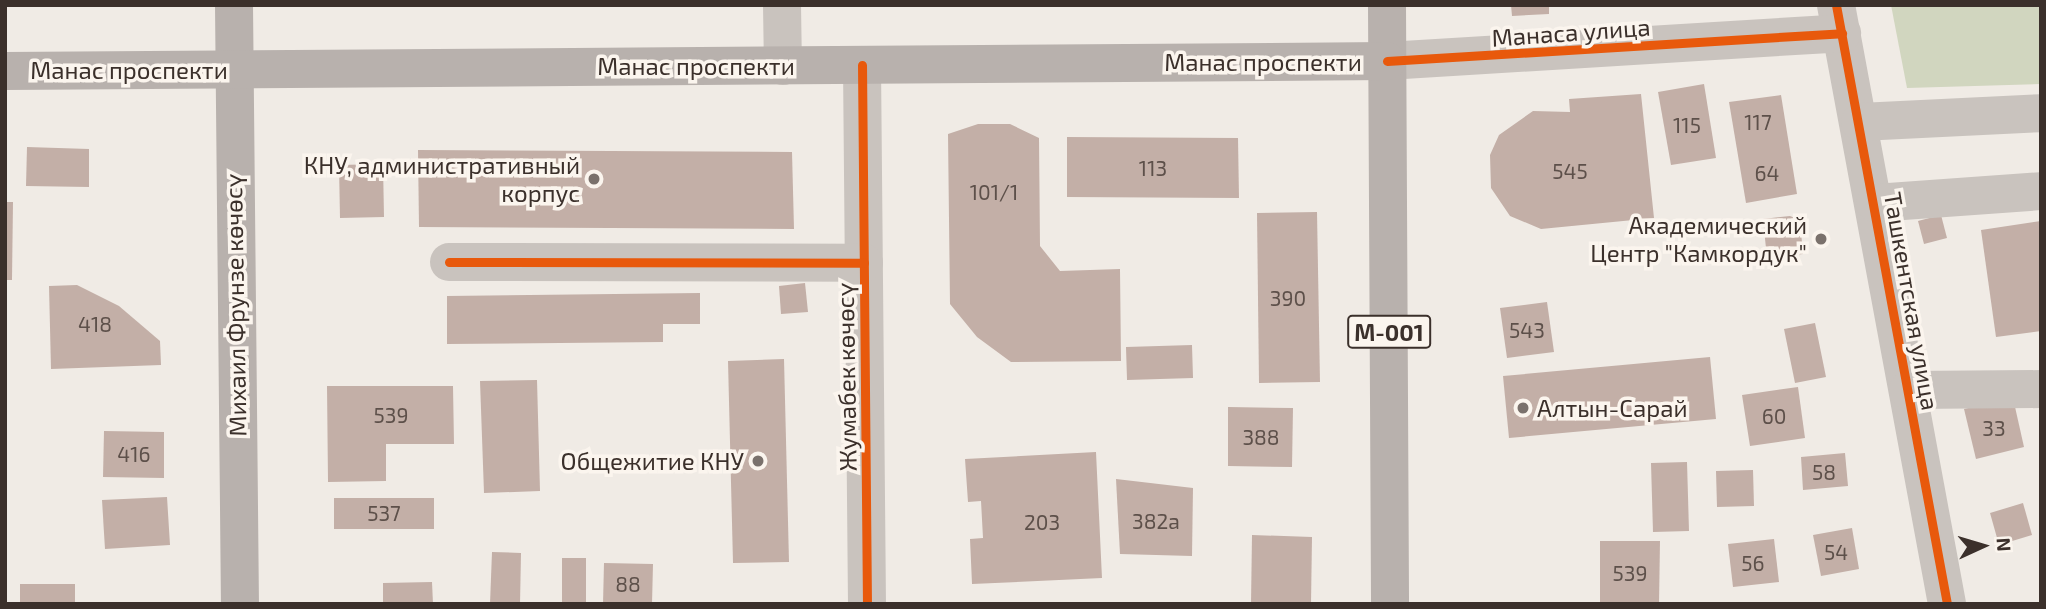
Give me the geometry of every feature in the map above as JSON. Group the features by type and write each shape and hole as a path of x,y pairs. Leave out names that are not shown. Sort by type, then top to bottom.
{"main road":[{"name":"Михаил Фрунзе көчөсү","path":"234,5 240,604"},
{"name":"М-001","path":"1387,5 1390,604"},
{"name":"Манас проспекти","path":"5,71 1387,61"}],"street":[{"path":"782,5 783,66"},
{"name":"Манаса улица","path":"1387,61 1839,19"},
{"name":"Ташкентская улица","path":"1839,19 1947,604"},
{"name":"Жумабек көчөсү","path":"862,65 867,604"},
{"path":"1860,122 2041,113"},
{"path":"1875,203 2041,191"},
{"path":"449,262 864,263"},
{"path":"1908,390 2041,389"}],"green space":[{"path":"1891,5 2041,5 2041,84 1907,88"}],"building":[{"path":"1511,5 1549,5 1549,14 1512,16"},
{"path":"1704,84 1716,158 1671,165 1658,92"},
{"path":"1641,94 1654,218 1541,229 1510,216 1491,188 1490,155 1499,135 1533,111 1570,112 1569,99"},
{"path":"1781,95 1797,194 1746,203 1729,102"},
{"path":"978,124 1010,124 1039,138 1040,246 1060,271 1120,269 1121,361 1011,362 977,337 950,304 948,134"},
{"path":"1067,137 1238,138 1239,198 1067,197"},
{"path":"27,147 89,149 89,187 26,186"},
{"path":"418,150 792,152 794,229 419,227"},
{"path":"383,164 384,217 340,218 339,165"},
{"path":"5,202 13,202 12,280 5,280"},
{"path":"1317,212 1320,382 1259,383 1257,213"},
{"path":"1941,215 1947,238 1924,244 1918,221"},
{"path":"1790,216 1800,220 1803,254 1767,258 1763,219"},
{"path":"2041,221 2041,331 1996,337 1981,230"},
{"path":"805,283 808,312 781,314 779,286"},
{"path":"77,285 119,306 160,341 161,365 51,369 49,286"},
{"path":"700,293 700,324 663,324 663,342 447,344 447,296"},
{"path":"1547,302 1554,352 1507,358 1500,308"},
{"path":"1815,323 1826,377 1795,383 1784,329"},
{"path":"1192,345 1193,378 1127,380 1126,347"},
{"path":"1710,357 1716,419 1509,438 1503,376"},
{"name":"Общежитие КНУ","path":"784,359 789,562 733,563 728,361"},
{"path":"537,380 540,491 484,493 480,381"},
{"path":"327,386 453,386 454,444 386,444 386,481 328,482"},
{"path":"1798,387 1805,438 1750,446 1742,395"},
{"path":"2013,398 2024,447 1976,459 1964,409"},
{"path":"1228,407 1293,408 1292,467 1228,466"},
{"path":"104,431 164,432 164,478 103,477"},
{"path":"1096,452 1102,578 972,584 970,539 983,538 981,501 968,502 965,459"},
{"path":"1845,453 1848,486 1803,490 1801,457"},
{"path":"1687,462 1689,531 1653,532 1651,463"},
{"path":"1753,470 1754,506 1717,507 1716,471"},
{"path":"1116,479 1193,488 1192,556 1120,554"},
{"path":"167,497 170,545 105,549 102,500"},
{"path":"334,498 434,498 434,529 334,529"},
{"path":"2023,503 2032,535 1999,545 1990,513"},
{"path":"1852,528 1859,569 1821,576 1813,535"},
{"path":"1252,535 1312,537 1311,604 1251,604"},
{"path":"1774,539 1779,582 1733,587 1728,544"},
{"path":"1600,541 1660,541 1659,604 1600,604"},
{"path":"492,552 521,553 520,604 490,604"},
{"path":"562,558 586,558 586,604 562,604"},
{"path":"604,563 653,564 652,604 603,604"},
{"path":"432,582 433,604 383,604 383,583"},
{"path":"20,584 75,584 75,604 20,604"}],"cycle path":[{"path":"1836,5 1947,604"},
{"path":"1387,61 1842,33"},
{"path":"862,65 867,604"},
{"path":"449,262 864,263"}],"place":[{"name":"КНУ, административный корпус","path":"594,179"},
{"name":"Академический Центр \"Камкордук\"","path":"1821,239"},
{"name":"Алтын-Сарай","path":"1523,408"},
{"name":"Общежитие КНУ","path":"758,461"}]}
